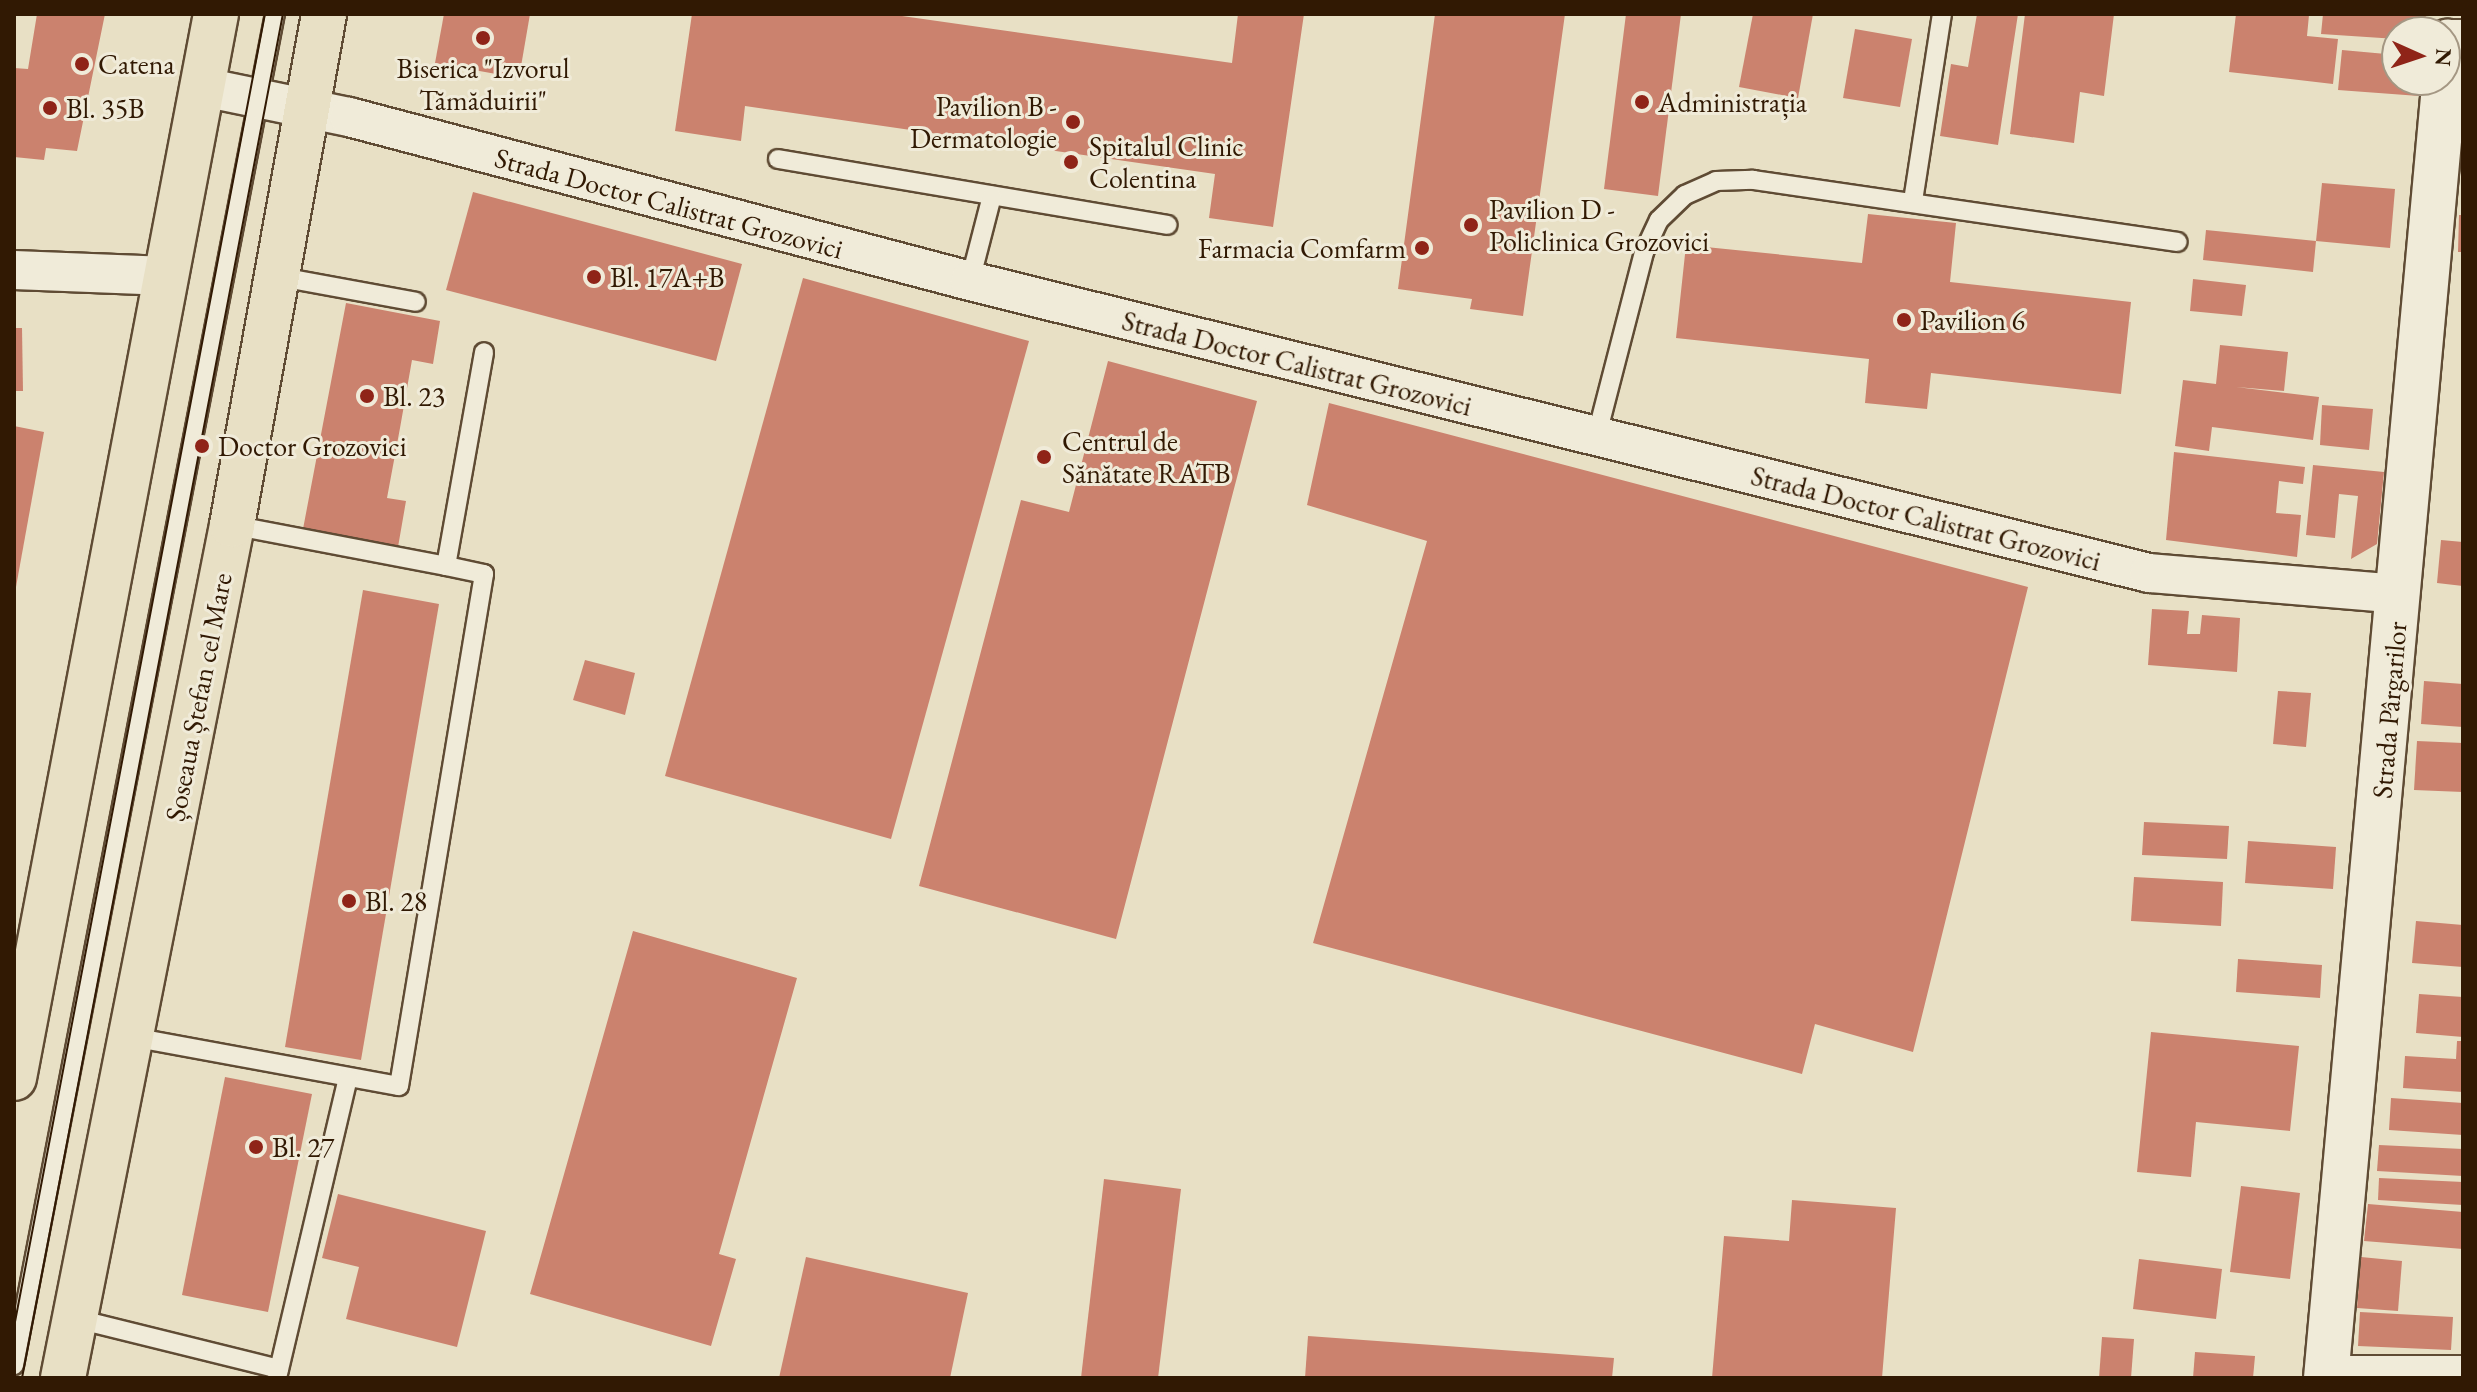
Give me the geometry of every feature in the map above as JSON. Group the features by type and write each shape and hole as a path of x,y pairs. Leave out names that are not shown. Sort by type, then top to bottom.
{"main road":[{"path":"14,1078 216,14"},
{"name":"Șoseaua Ștefan cel Mare","path":"63,1378 232,525 324,14"}],"street":[{"name":"Strada Doctor Calistrat Grozovici","path":"203,87 306,108 970,281 2149,573 2400,594"},
{"name":"Strada Pârgarilor","path":"2326,1376 2448,96"},
{"path":"14,270 168,276"},
{"path":"2326,1376 2463,1375"}],"lane":[{"name":"Șoseaua Ștefan cel Mare","path":"14,1365 275,14"},
{"path":"1913,201 1942,14"},
{"path":"778,159 1167,225"},
{"path":"1596,438 1644,252 1659,220 1685,195 1716,181 1753,180 1913,201 2178,242"},
{"path":"970,281 992,196"},
{"path":"275,276 416,302"},
{"path":"446,566 484,352"},
{"path":"132,1037 399,1086 484,574 232,525"},
{"path":"77,1319 278,1373 348,1078"}],"building":[{"name":"Bl. 35B","path":"37,14 105,14 77,151 46,148 44,160 14,157 14,68 28,69"},
{"name":"Biserica \"Izvorul Tămăduirii\"","path":"444,14 530,14 519,78 435,63"},
{"name":"Pavilion B - Dermatologie","path":"692,14 888,14 1232,63 1238,14 1304,14 1273,227 1209,218 1215,174 745,106 741,141 675,131"},
{"name":"Pavilion D - Policlinica Grozovici","path":"1435,14 1565,14 1523,316 1470,309 1472,299 1398,289"},
{"name":"Administrația","path":"1626,14 1681,14 1658,196 1604,189"},
{"path":"1753,14 1813,14 1798,98 1739,87"},
{"path":"1977,14 2018,14 1998,145 1940,136 1951,64 1968,67"},
{"path":"2025,14 2114,14 2104,96 2080,92 2074,143 2010,134"},
{"path":"2236,14 2309,15 2307,36 2338,39 2333,84 2229,72"},
{"path":"2323,14 2426,14 2381,16 2381,38 2321,34"},
{"path":"1855,29 1912,39 1900,107 1843,98"},
{"path":"2342,50 2381,54 2381,93 2338,90"},
{"path":"2322,183 2395,189 2390,248 2316,241"},
{"name":"Bl. 17A+B","path":"473,192 742,264 716,361 446,290"},
{"name":"Pavilion 6","path":"1868,214 1956,223 1950,282 2131,302 2121,394 1931,373 1927,409 1865,403 1869,359 1676,338 1686,245 1862,263"},
{"path":"2459,215 2463,215 2463,252 2458,252"},
{"path":"2206,230 2316,241 2313,272 2203,260"},
{"path":"803,278 1029,341 891,839 665,776"},
{"path":"2193,279 2246,285 2242,316 2190,311"},
{"name":"Bl. 23","path":"346,303 440,321 433,364 412,360 387,498 406,501 398,547 303,529"},
{"path":"14,328 22,328 23,391 14,391"},
{"path":"2220,345 2288,352 2284,391 2236,387 2319,397 2313,440 2212,427 2209,451 2175,446 2183,380 2216,384"},
{"name":"Centrul de Sănătate RATB","path":"1108,361 1257,401 1116,939 919,886 1021,500 1069,512"},
{"path":"1329,403 2028,587 1913,1052 1815,1024 1802,1074 1313,943 1427,541 1307,505"},
{"path":"2322,405 2373,409 2369,450 2320,445"},
{"path":"14,426 44,432 16,587 14,587"},
{"path":"2174,452 2305,467 2303,484 2279,481 2276,513 2301,515 2297,557 2166,540"},
{"path":"2313,465 2384,472 2377,544 2351,559 2358,496 2339,494 2335,538 2306,535"},
{"path":"2441,540 2463,542 2463,586 2437,583"},
{"name":"Bl. 28","path":"363,590 439,604 361,1060 285,1047"},
{"path":"2152,609 2189,611 2187,634 2200,634 2202,615 2240,618 2237,672 2148,665"},
{"path":"585,660 635,673 625,715 573,700"},
{"path":"2424,681 2463,684 2463,727 2421,724"},
{"path":"2278,691 2311,693 2306,747 2273,744"},
{"path":"2417,741 2463,743 2463,792 2414,790"},
{"path":"2144,822 2229,826 2227,859 2142,855"},
{"path":"2248,841 2336,847 2333,889 2245,883"},
{"path":"2134,877 2223,882 2221,926 2131,921"},
{"path":"2416,921 2463,925 2463,967 2412,963"},
{"path":"633,931 797,978 719,1254 736,1259 711,1346 530,1294"},
{"path":"2238,959 2322,965 2320,998 2236,992"},
{"path":"2419,994 2463,997 2463,1037 2416,1033"},
{"path":"2151,1032 2299,1046 2290,1131 2196,1122 2191,1177 2137,1172"},
{"path":"2457,1041 2463,1041 2463,1092 2403,1088 2405,1056 2456,1059"},
{"name":"Bl. 27","path":"225,1077 312,1094 268,1312 182,1295"},
{"path":"2391,1098 2463,1103 2463,1135 2389,1130"},
{"path":"2379,1145 2463,1149 2463,1176 2377,1171"},
{"path":"2379,1178 2463,1182 2463,1205 2378,1200"},
{"path":"1104,1179 1181,1189 1158,1378 1081,1378"},
{"path":"2241,1186 2300,1193 2290,1279 2230,1272"},
{"path":"338,1194 486,1231 457,1347 346,1319 359,1267 322,1258"},
{"path":"1792,1200 1896,1208 1882,1378 1712,1378 1724,1236 1789,1241"},
{"path":"2368,1204 2463,1212 2463,1249 2364,1241"},
{"path":"806,1257 968,1293 950,1378 779,1378"},
{"path":"2361,1257 2402,1261 2398,1311 2357,1308"},
{"path":"2139,1259 2222,1269 2216,1319 2133,1309"},
{"path":"2360,1312 2453,1317 2451,1350 2358,1346"},
{"path":"1308,1336 1614,1358 1612,1378 1305,1378"},
{"path":"2102,1337 2134,1339 2131,1378 2099,1378"},
{"path":"2195,1352 2255,1356 2253,1378 2193,1378"}],"tram line":[{"path":"14,1327 265,14"},
{"path":"22,1378 283,14"}],"place":[{"name":"Biserica \"Izvorul Tămăduirii\"","path":"483,38"},
{"name":"Catena","path":"82,64"},
{"name":"Administrația","path":"1642,102"},
{"name":"Bl. 35B","path":"50,108"},
{"name":"Pavilion B - Dermatologie","path":"1073,122"},
{"name":"Spitalul Clinic Colentina","path":"1071,162"},
{"name":"Pavilion D - Policlinica Grozovici","path":"1471,225"},
{"name":"Farmacia Comfarm","path":"1422,248"},
{"name":"Bl. 17A+B","path":"594,277"},
{"name":"Pavilion 6","path":"1904,320"},
{"name":"Bl. 23","path":"367,396"},
{"name":"Doctor Grozovici","path":"202,446"},
{"name":"Centrul de Sănătate RATB","path":"1044,457"},
{"name":"Bl. 28","path":"349,901"},
{"name":"Bl. 27","path":"256,1147"}]}
